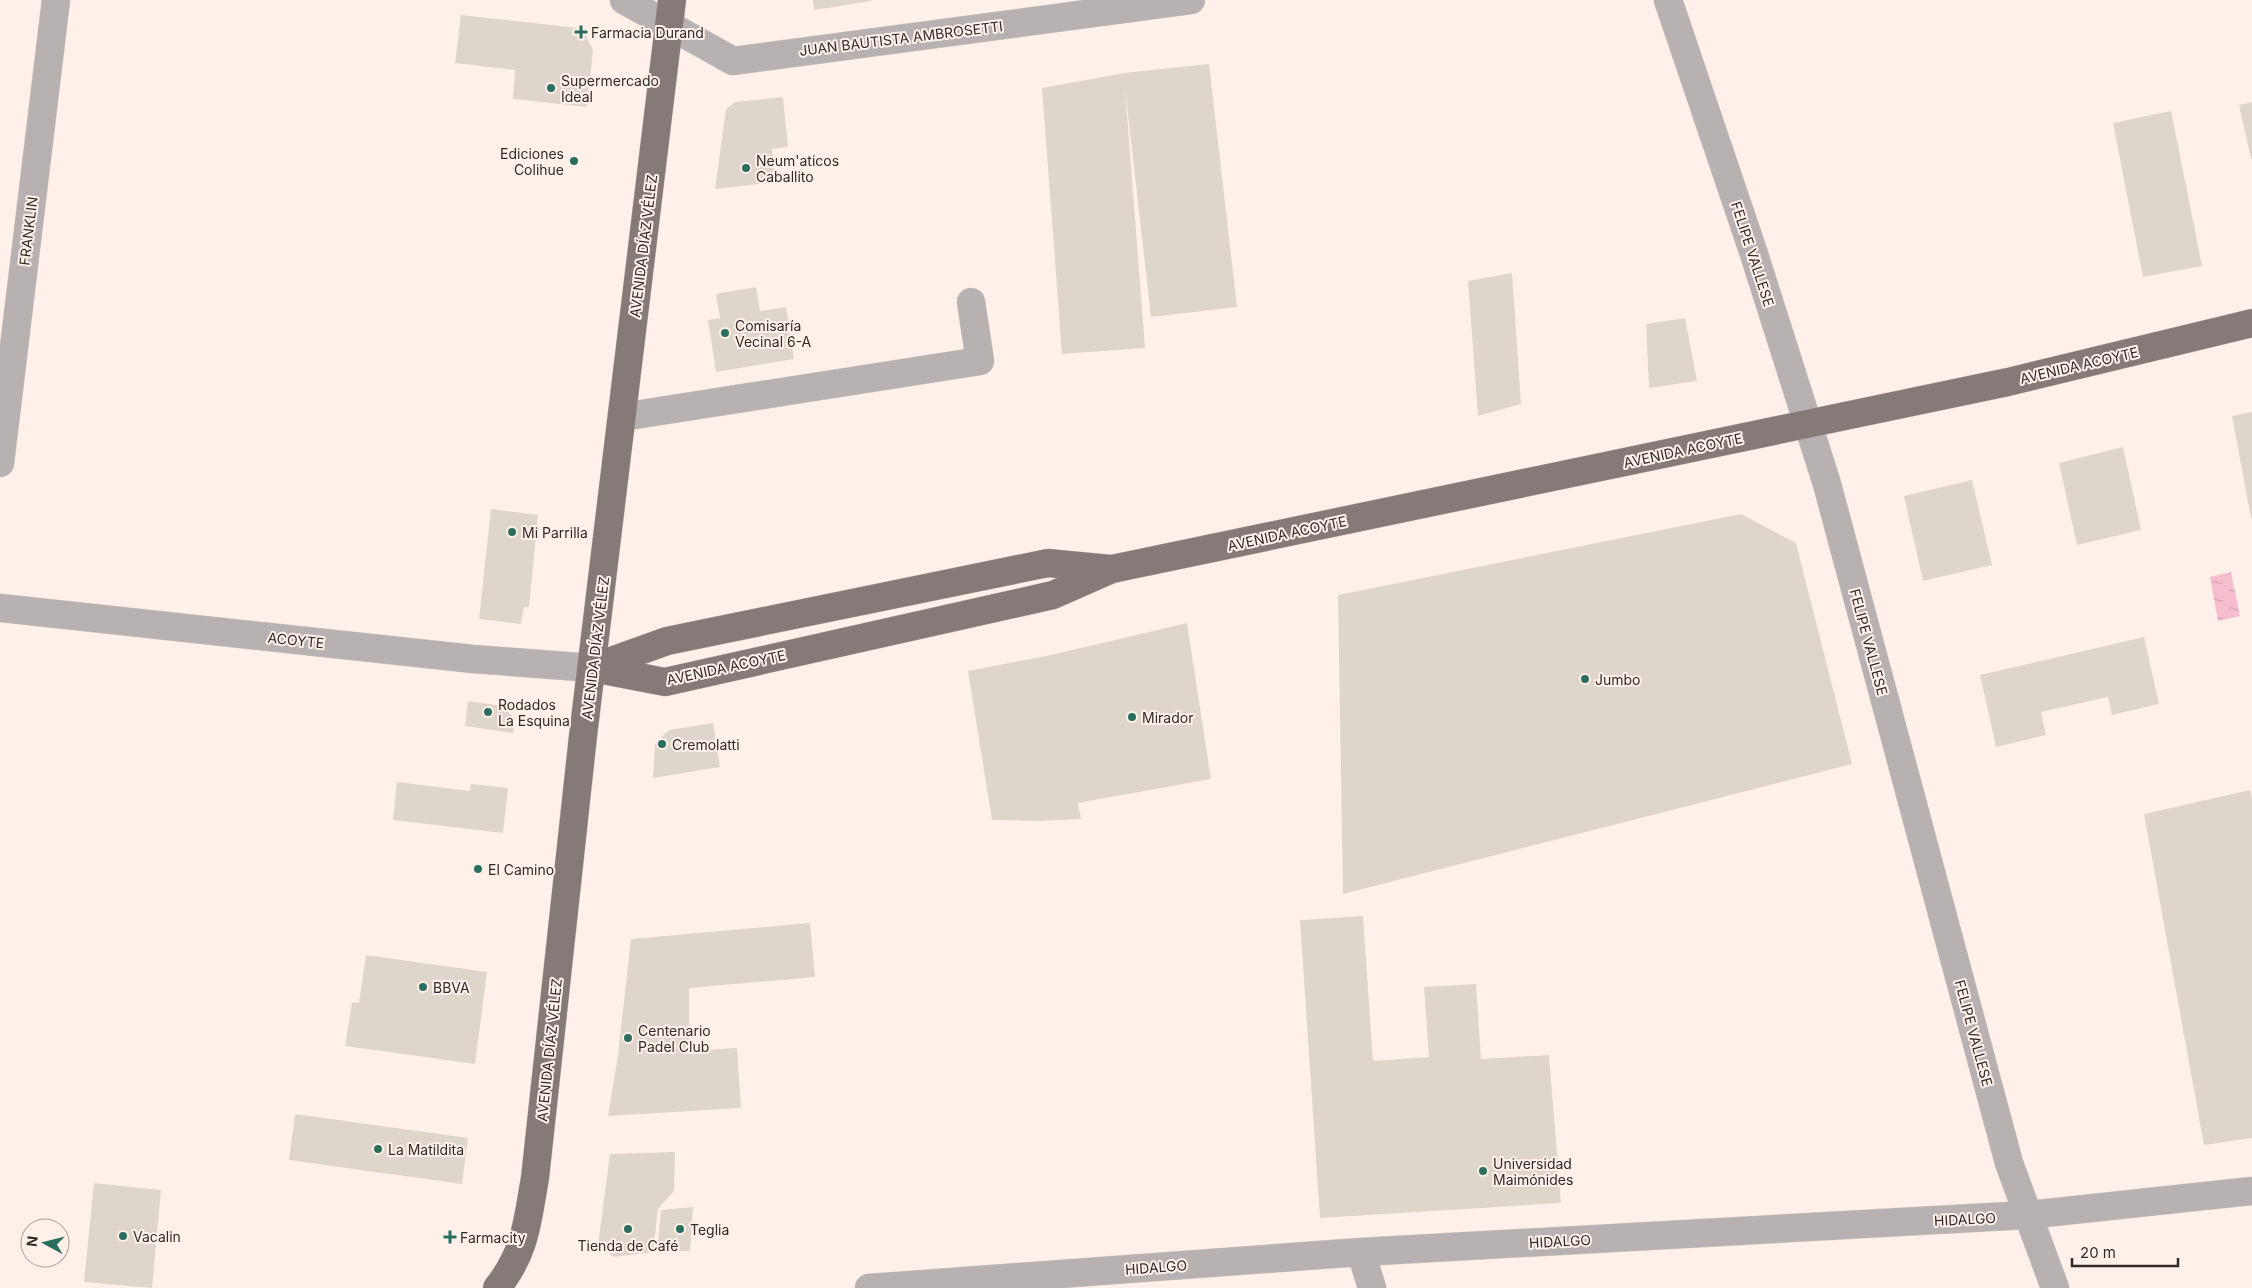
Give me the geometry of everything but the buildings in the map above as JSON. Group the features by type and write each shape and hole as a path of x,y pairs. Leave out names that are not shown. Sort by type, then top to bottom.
{"main road":[{"name":"AVENIDA DÍAZ VÉLEZ","path":"497,1288 510,1271 525,1239 535,1178 592,668 671,12"},
{"name":"AVENIDA ACOYTE","path":"592,668 665,682 1053,595 1112,569 2008,382 2252,323"},
{"name":"AVENIDA ACOYTE","path":"592,668 667,641 1048,563 1112,569"}],"street":[{"name":"FRANKLIN","path":"0,463 56,0"},
{"name":"JUAN BAUTISTA AMBROSETTI","path":"624,0 671,12 733,60 1130,4 1192,0"},
{"name":"FELIPE VALLESE","path":"1668,0 1753,251 1828,484 2008,1163 2055,1288"},
{"path":"622,417 980,361 970,302"},
{"name":"ACOYTE","path":"0,608 507,662 592,668"},
{"name":"HIDALGO","path":"868,1288 1361,1252 2027,1215 2252,1191"},
{"path":"1361,1252 1372,1288"}],"water":[{"path":"2231,572 2240,616 2218,621 2210,577"}],"place":[{"name":"Farmacia Durand","path":"581,32"},
{"name":"Supermercado Ideal","path":"551,88"},
{"name":"Ediciones Colihue","path":"574,161"},
{"name":"Neum'aticos Caballito","path":"746,168"},
{"name":"Comisaría Vecinal 6-A","path":"725,333"},
{"name":"Mi Parrilla","path":"512,532"},
{"name":"Jumbo","path":"1585,679"},
{"name":"Rodados La Esquina","path":"488,712"},
{"name":"Mirador","path":"1132,717"},
{"name":"Cremolatti","path":"662,744"},
{"name":"El Camino","path":"478,869"},
{"name":"BBVA","path":"423,987"},
{"name":"Centenario Padel Club","path":"628,1038"},
{"name":"La Matildita","path":"378,1149"},
{"name":"Universidad Maimónides","path":"1483,1171"},
{"name":"Tienda de Café","path":"628,1229"},
{"name":"Teglia","path":"680,1229"},
{"name":"Vacalin","path":"123,1236"},
{"name":"Farmacity","path":"450,1237"}]}
